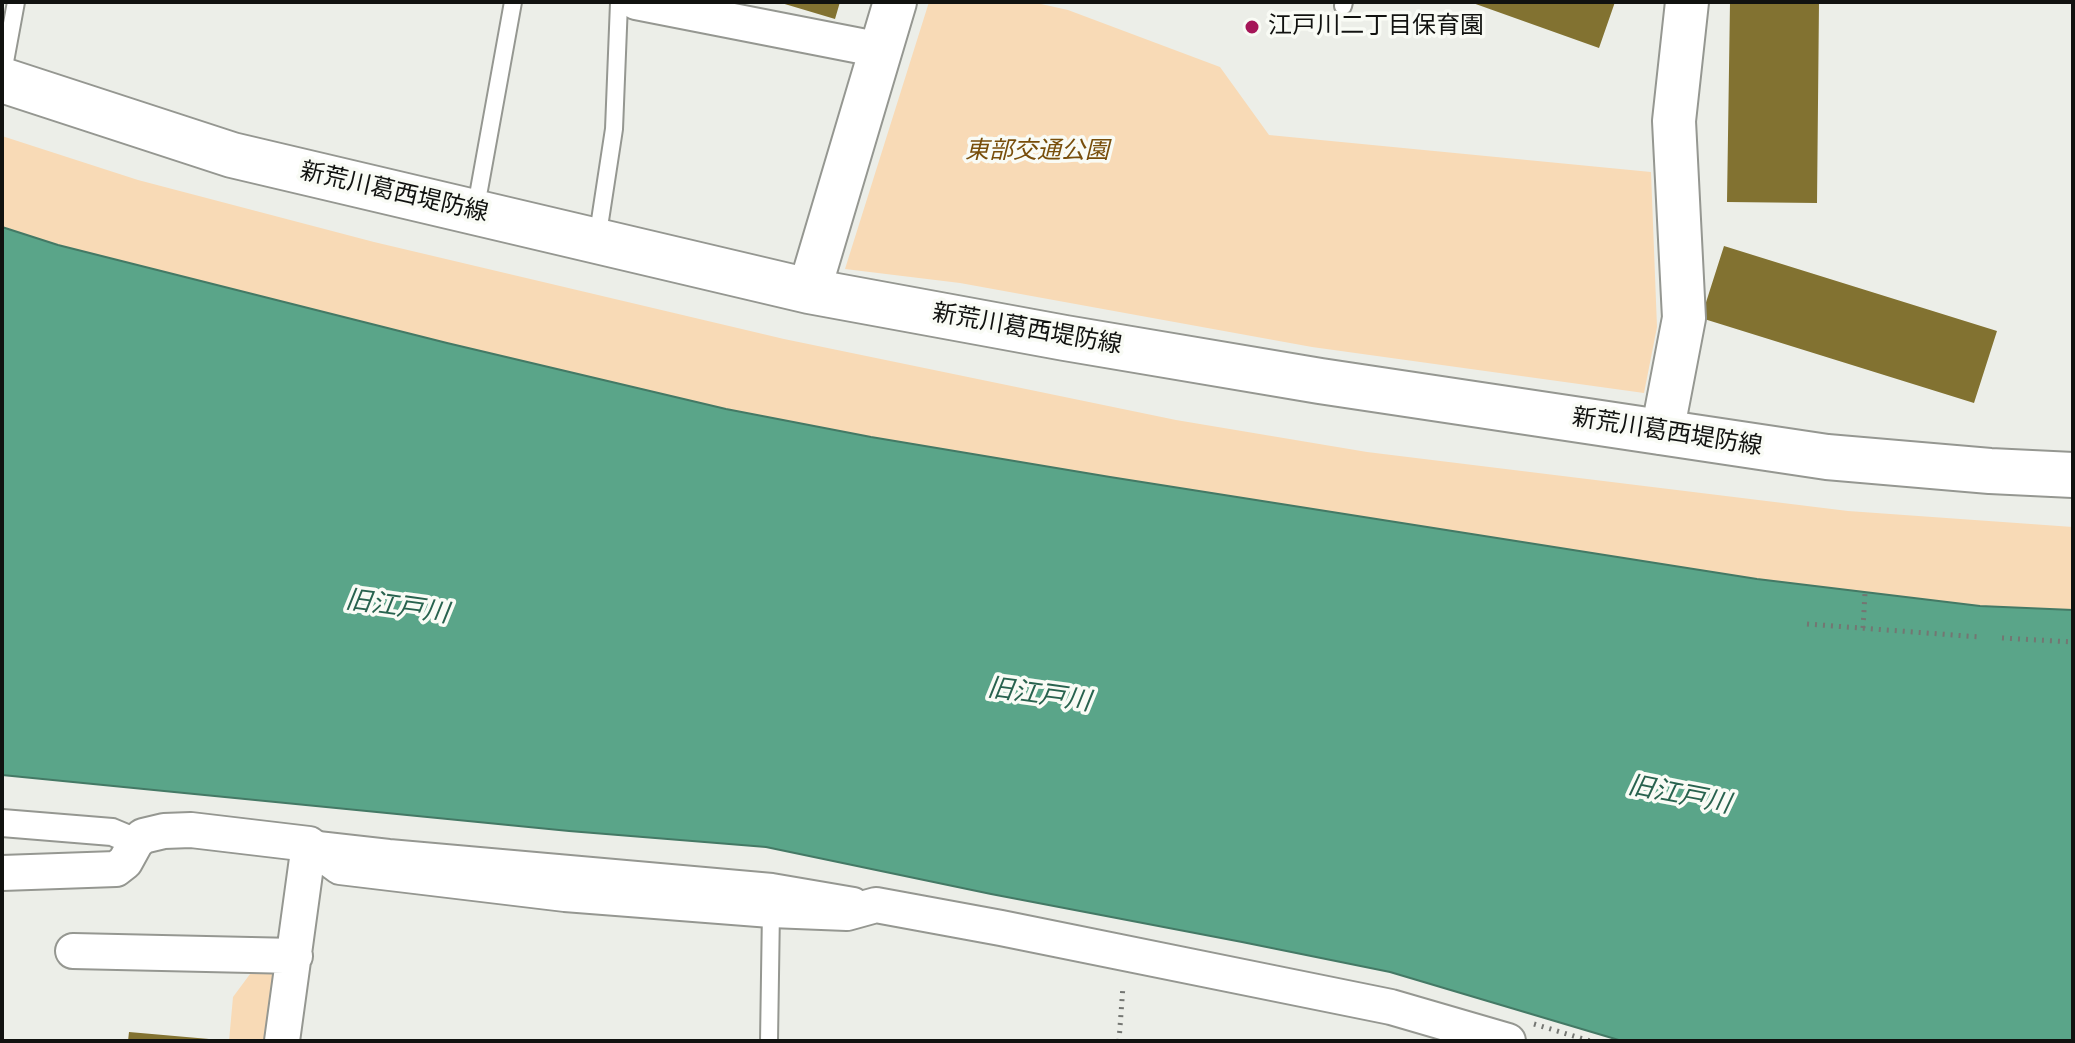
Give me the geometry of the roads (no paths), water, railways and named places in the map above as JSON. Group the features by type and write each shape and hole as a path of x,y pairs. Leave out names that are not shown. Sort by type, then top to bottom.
{"main road":[{"name":"新荒川葛西堤防線","path":"2,79 232,155 809,291 1305,378 1662,433 1827,457 2073,475"}],"street":[{"path":"617,2 635,2 881,50"},
{"path":"809,291 895,2"},
{"path":"1662,433 1684,318 1674,121 1687,2"},
{"path":"2,823 112,832 136,842"},
{"path":"2,873 116,869 125,862 143,836 191,830 389,853 772,887 1001,928 1391,1007 1508,1041"},
{"path":"309,844 340,867 565,894 847,913 876,905"},
{"path":"282,1041 309,844"},
{"path":"73,951 295,956"}],"lane":[{"path":"2,79 16,2"},
{"path":"479,190 513,2"},
{"path":"597,242 614,129 617,2"},
{"path":"769,1041 771,910"}],"water":[{"name":"旧江戸川","path":"2,227 58,245 447,343 726,409 871,437 1757,579 1980,606 2073,610 2073,1041 1622,1041 1390,972 766,847 569,831 2,775"}],"place":[{"name":"江戸川二丁目保育園","path":"1252,27"}],"park label":[{"name":"東部交通公園","path":"1037,152"}]}
